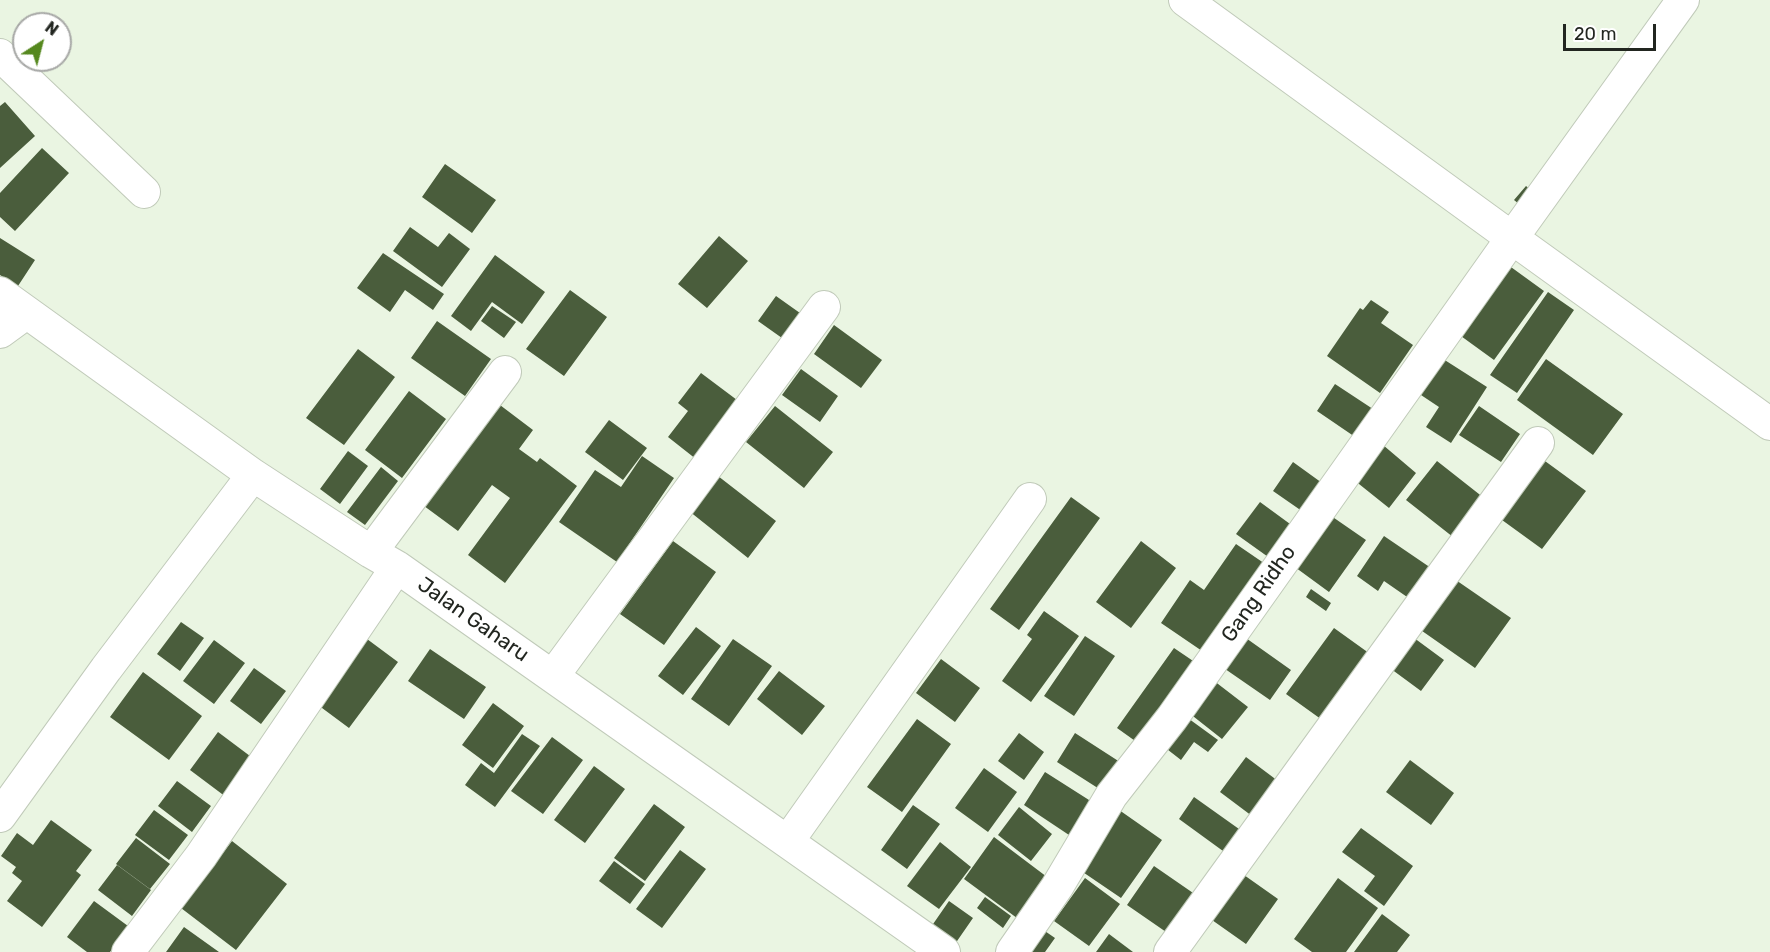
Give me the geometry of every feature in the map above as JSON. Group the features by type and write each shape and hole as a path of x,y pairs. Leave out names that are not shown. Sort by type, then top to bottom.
{"street":[{"path":"1185,0 1770,423"},
{"name":"Gang Ridho","path":"1012,952 1057,887 1111,796 1172,718 1683,0"},
{"path":"0,55 144,192"},
{"name":"Jalan Gaharu","path":"0,293 254,475 397,567 944,952"},
{"path":"553,676 824,307"},
{"path":"0,332 26,313"},
{"path":"371,552 505,372"},
{"path":"1170,952 1538,442"},
{"path":"0,816 106,669 254,475"},
{"path":"788,841 1030,499"},
{"path":"128,952 201,856 397,567"}],"building":[{"path":"5,102 35,136 0,168 0,106"},
{"path":"42,148 69,173 15,231 0,217 0,193"},
{"path":"445,164 496,200 472,233 422,197"},
{"path":"1526,186 1537,195 1525,209 1514,200"},
{"path":"410,227 438,247 449,233 470,249 442,287 393,251"},
{"path":"719,236 748,261 707,308 678,284"},
{"path":"0,238 35,260 18,286 0,275"},
{"path":"383,253 444,294 433,310 405,290 390,312 357,288"},
{"path":"495,255 545,292 522,324 492,302 471,331 451,316"},
{"path":"1504,262 1544,291 1494,360 1454,331"},
{"path":"570,290 607,317 564,376 526,349"},
{"path":"1548,292 1574,310 1517,393 1490,375"},
{"path":"776,296 807,318 789,343 758,321"},
{"path":"1371,300 1389,312 1381,323 1413,345 1380,393 1327,356 1360,308 1363,310"},
{"path":"492,306 516,322 504,338 481,321"},
{"path":"437,321 491,359 465,396 411,358"},
{"path":"834,325 882,360 861,388 814,354"},
{"path":"358,349 395,377 344,445 306,418"},
{"path":"1440,357 1487,387 1451,443 1426,427 1439,407 1418,393"},
{"path":"1546,359 1623,414 1593,455 1517,400"},
{"path":"801,369 838,396 820,422 782,395"},
{"path":"701,373 745,406 701,463 668,437 688,411 678,403"},
{"path":"1335,384 1379,413 1361,441 1317,411"},
{"path":"409,391 446,419 402,478 365,450"},
{"path":"496,402 533,430 519,449 537,462 540,458 577,486 505,583 468,555 510,498 492,485 458,531 420,503"},
{"path":"775,406 833,452 804,488 746,442"},
{"path":"1479,406 1520,434 1501,462 1459,435"},
{"path":"609,420 647,448 623,480 585,452"},
{"path":"1383,445 1416,473 1389,508 1354,480"},
{"path":"348,451 368,466 340,504 320,489"},
{"path":"1534,453 1586,491 1542,549 1491,512"},
{"path":"642,456 674,478 617,562 559,522 595,470 621,487"},
{"path":"1437,461 1484,498 1453,537 1406,500"},
{"path":"1293,462 1329,488 1309,516 1273,491"},
{"path":"381,467 398,481 365,525 347,512"},
{"path":"718,476 776,521 748,558 689,511"},
{"path":"1071,497 1100,518 1019,630 990,609"},
{"path":"1260,502 1301,532 1278,564 1236,534"},
{"path":"1324,511 1366,540 1329,592 1288,562"},
{"path":"1384,536 1431,568 1410,599 1384,581 1378,591 1357,576"},
{"path":"673,541 716,572 664,645 620,614"},
{"path":"1141,541 1176,568 1131,628 1096,602"},
{"path":"1236,544 1274,570 1205,653 1161,623 1190,580 1204,590"},
{"path":"1450,576 1511,618 1475,668 1415,626"},
{"path":"1311,589 1331,603 1326,611 1306,597"},
{"path":"1044,611 1079,636 1031,702 1002,681 1032,639 1027,635"},
{"path":"181,622 204,638 180,671 157,654"},
{"path":"696,627 721,646 683,695 658,676"},
{"path":"1334,628 1373,656 1325,722 1286,694"},
{"path":"1236,631 1291,670 1270,700 1215,662"},
{"path":"1406,632 1444,660 1421,691 1383,663"},
{"path":"1085,636 1115,656 1074,716 1044,696"},
{"path":"367,639 398,662 349,728 318,705"},
{"path":"733,639 772,666 729,726 691,699"},
{"path":"214,640 245,663 214,704 183,681"},
{"path":"1174,648 1202,667 1145,748 1117,728"},
{"path":"430,649 486,687 464,719 408,681"},
{"path":"941,659 980,688 955,722 916,693"},
{"path":"254,668 286,691 261,724 230,701"},
{"path":"779,671 825,706 802,735 757,699"},
{"path":"143,672 202,716 169,760 110,717"},
{"path":"1209,677 1248,707 1222,739 1184,709"},
{"path":"493,703 524,726 493,768 462,745"},
{"path":"1185,716 1218,740 1208,752 1194,742 1181,760 1163,746"},
{"path":"917,719 951,744 902,812 867,787"},
{"path":"218,732 254,759 226,797 190,770"},
{"path":"1019,733 1044,752 1024,780 998,761"},
{"path":"1075,733 1123,764 1104,792 1057,762"},
{"path":"522,734 540,746 495,807 465,785 481,763 494,773"},
{"path":"552,737 583,760 543,814 511,791"},
{"path":"1246,757 1278,781 1252,816 1220,792"},
{"path":"1410,760 1454,793 1431,825 1386,792"},
{"path":"594,766 625,789 585,843 554,820"},
{"path":"984,768 1017,792 988,832 955,808"},
{"path":"1045,772 1100,807 1078,841 1024,805"},
{"path":"177,781 211,806 192,832 158,806"},
{"path":"1194,797 1239,829 1223,851 1179,819"},
{"path":"654,804 685,827 645,881 614,858"},
{"path":"913,805 940,824 907,869 881,850"},
{"path":"1112,805 1162,840 1121,898 1071,864"},
{"path":"1019,807 1052,834 1031,861 998,835"},
{"path":"154,810 188,835 169,860 135,835"},
{"path":"51,820 92,850 76,871 81,875 42,927 7,901 22,881 12,873 16,867 1,856 17,833 33,845"},
{"path":"1361,828 1413,866 1384,906 1364,891 1375,876 1342,852"},
{"path":"994,837 1051,880 1021,921 964,879"},
{"path":"136,838 170,864 150,889 116,864"},
{"path":"232,841 287,884 236,950 181,908"},
{"path":"940,842 971,867 939,909 907,886"},
{"path":"680,850 706,869 662,928 636,909"},
{"path":"614,861 645,884 630,904 599,881"},
{"path":"117,865 151,890 132,916 98,890"},
{"path":"1154,866 1196,895 1169,934 1127,905"},
{"path":"1244,875 1278,899 1246,944 1212,920"},
{"path":"1085,878 1120,904 1089,946 1054,921"},
{"path":"1338,878 1378,908 1346,952 1312,952 1294,939"},
{"path":"985,897 1011,916 1003,928 977,908"},
{"path":"94,901 128,926 110,952 87,952 67,937"},
{"path":"949,901 973,918 955,944 931,927"},
{"path":"1382,914 1410,935 1397,952 1354,952"},
{"path":"184,927 219,952 166,952"},
{"path":"1039,927 1055,938 1045,952 1020,952"},
{"path":"1109,934 1133,952 1096,952"}]}
